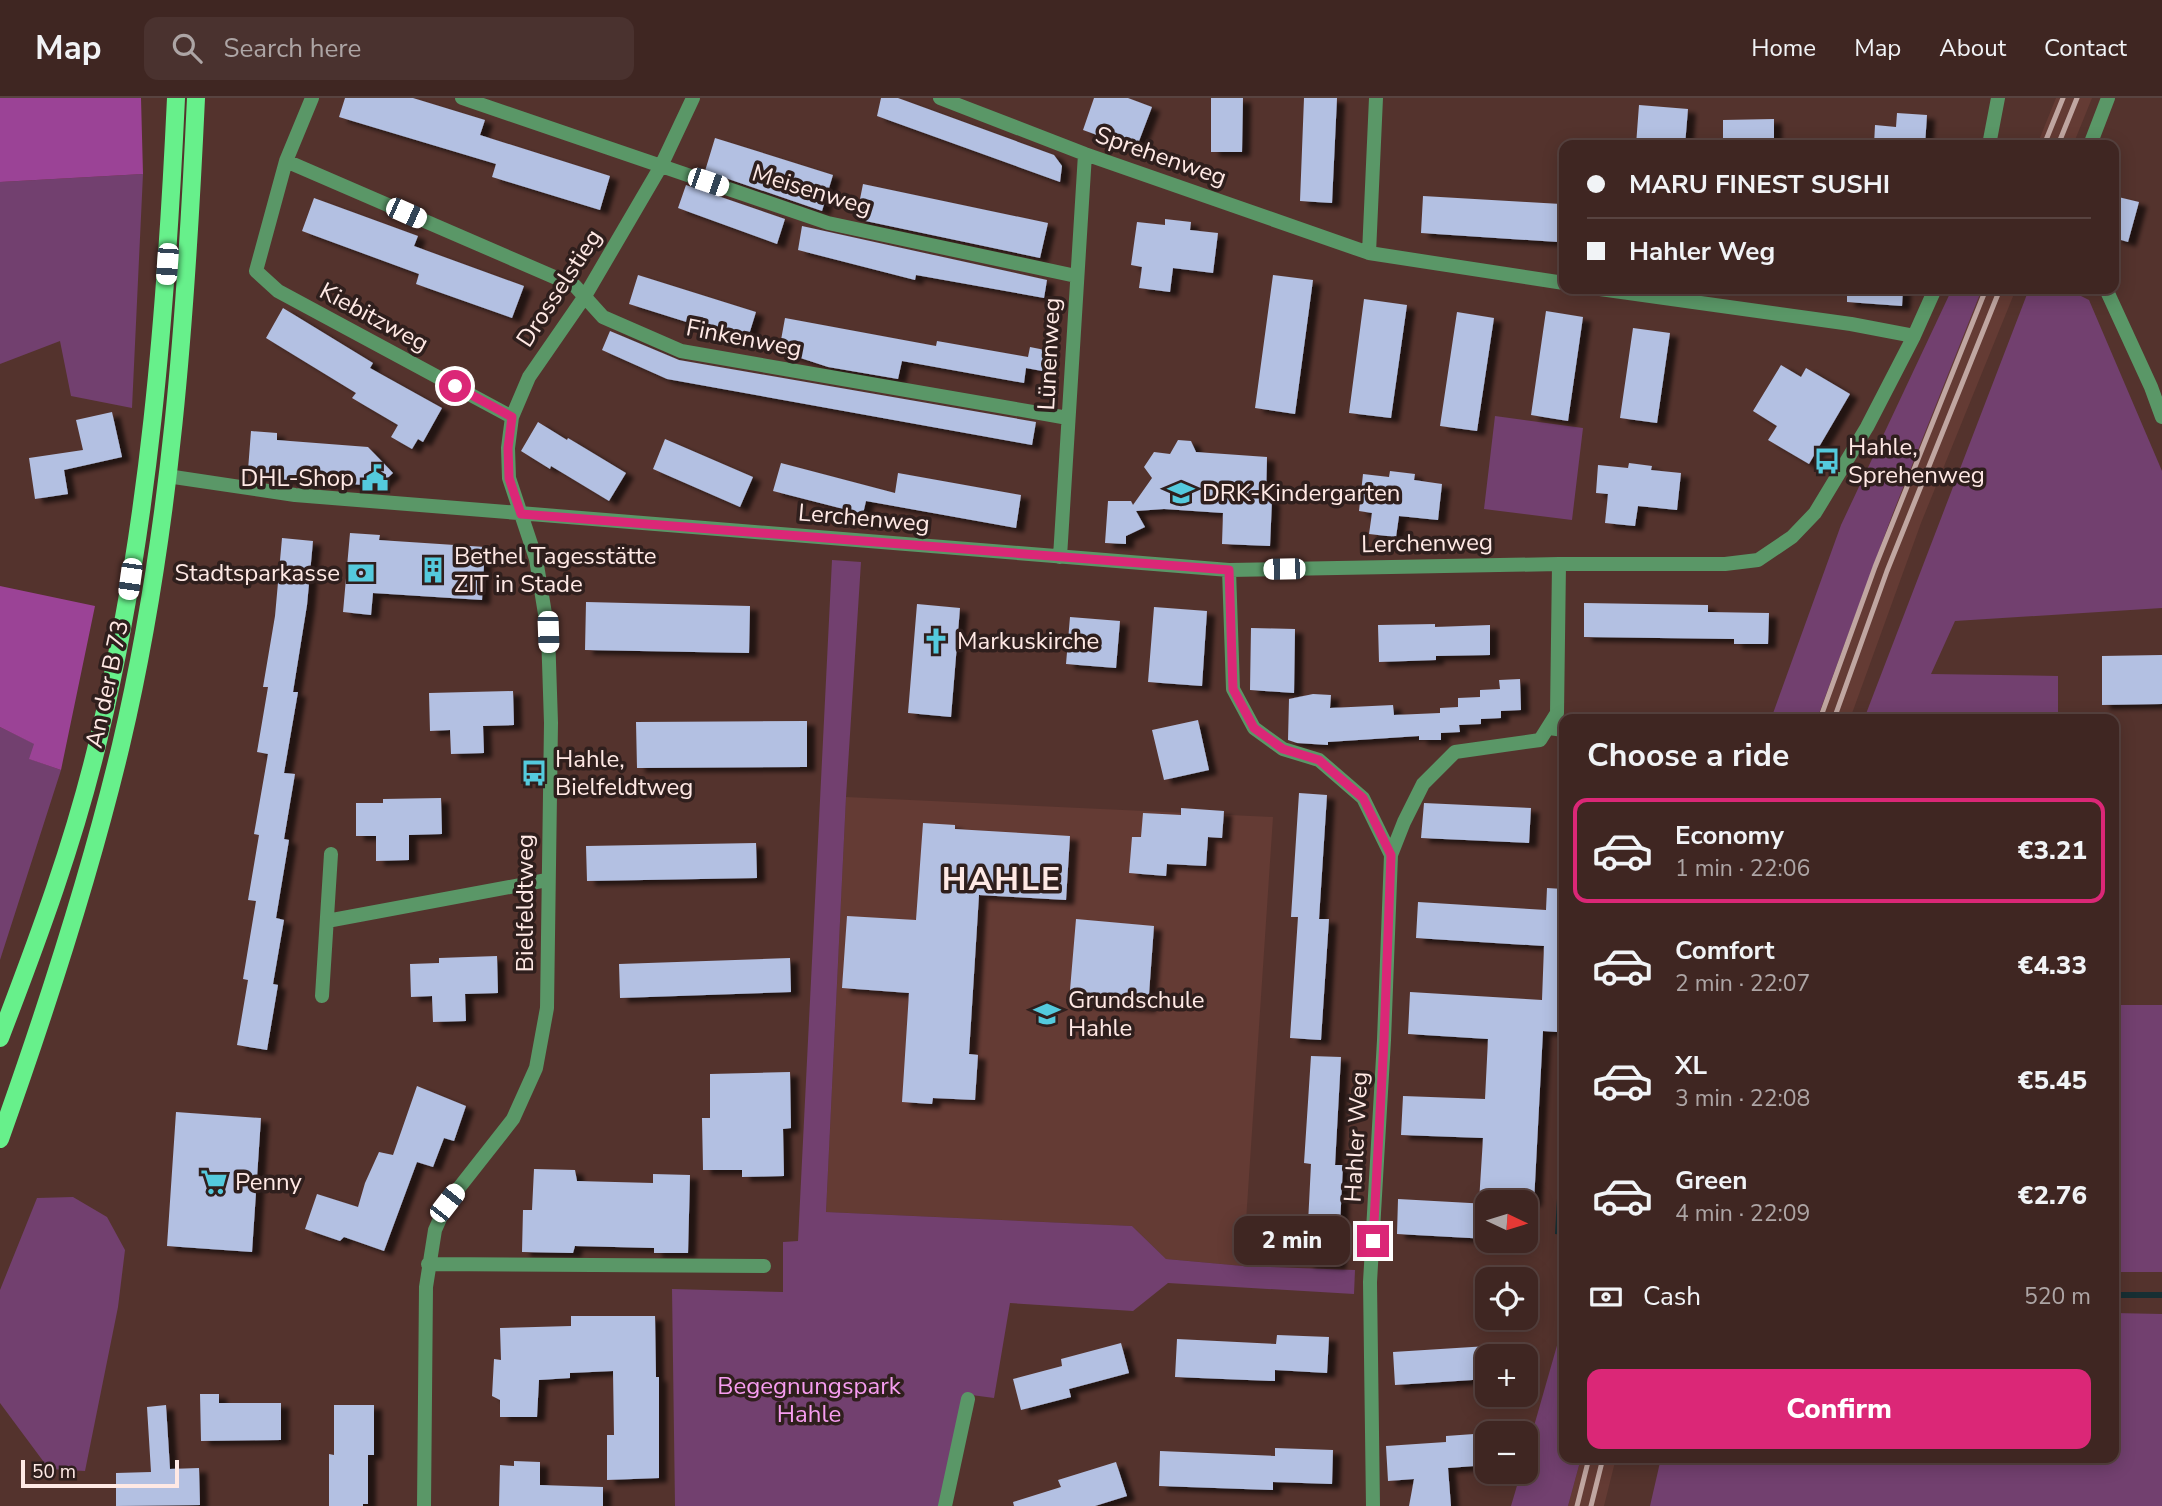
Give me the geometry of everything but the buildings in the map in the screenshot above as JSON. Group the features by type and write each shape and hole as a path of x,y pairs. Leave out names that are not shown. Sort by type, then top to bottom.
{"main road":[{"name":"An der B 73","path":"0,1038 47,916 70,843 99,737 126,605 146,473 164,315 176,98"},
{"name":"An der B 73","path":"0,1139 40,1027 72,923 121,744 148,607 167,476 184,317 196,98"},
{"path":"146,473 167,476"}],"street":[{"path":"286,161 312,98"},
{"name":"Meisenweg","path":"462,98 828,223 1076,276"},
{"name":"Drosselstieg","path":"521,514 509,478 508,448 512,417 528,377 585,296 661,166 693,98"},
{"name":"Sprehenweg","path":"940,98 1085,154 1369,253 1559,282"},
{"path":"1369,253 1376,98"},
{"path":"1990,140 1998,98"},
{"path":"2092,140 2108,98"},
{"name":"Lünenweg","path":"1060,557 1085,154"},
{"name":"Kiebitzweg","path":"286,161 256,271 278,291 512,417"},
{"name":"Finkenweg","path":"286,161 575,286 603,317 681,351 1068,418"},
{"path":"1636,294 1851,324 1914,336"},
{"name":"Lerchenweg","path":"167,476 295,495 1229,570 1725,564 1758,560 1792,537 1815,513 1867,427 1933,294"},
{"path":"2108,294 2162,417"},
{"name":"Bielfeldtweg","path":"424,1506 428,1264 435,1230 447,1203 513,1119 536,1068 547,1008 551,723 548,632 536,559 521,514"},
{"path":"1559,564 1557,713 1549,728 1559,729"},
{"name":"Hahler Weg","path":"1229,570 1233,689 1254,728 1283,749 1319,760 1363,798 1391,855"},
{"name":"Hahler Weg","path":"1373,1506 1370,1282 1391,855 1423,784 1455,752 1540,740 1549,728"},
{"path":"322,996 331,854"},
{"path":"327,921 548,880"},
{"path":"428,1264 764,1266"},
{"path":"945,1506 968,1399"}],"shaded area":[{"path":"0,98 141,98 143,174 0,182"},
{"path":"2056,98 2092,98 2075,140 2039,140"},
{"path":"1980,294 2014,294 1921,523 1852,714 1819,714 1893,513"},
{"path":"0,586 95,606 61,770 29,759 34,744 0,727"},
{"name":"Grundschule Hahle","path":"846,797 1273,817 1243,1266 1166,1259 1132,1226 826,1212"},
{"path":"1580,1463 1615,1463 1604,1506 1568,1506"}],"green space":[{"path":"143,174 132,408 71,396 60,341 0,364 0,182"},
{"path":"1950,294 1980,294 1893,513 1819,714 1773,714 1841,525"},
{"path":"2027,294 2077,294 2089,300 2162,471 2162,608 1955,621 1931,674 2058,676 2058,714 1866,714"},
{"path":"1495,416 1583,428 1572,520 1484,509"},
{"name":"Begegnungspark Hahle","path":"832,560 861,562 846,797 826,1212 1132,1226 1166,1259 1243,1266 1355,1270 1354,1294 1168,1283 1133,1311 1010,1303 994,1398 964,1394 939,1506 675,1506 672,1289 783,1292 783,1242 798,1241"},
{"path":"0,727 35,744 30,759 61,770 0,960"},
{"path":"2119,1005 2162,1005 2162,1272 2119,1272"},
{"path":"73,1197 107,1217 125,1250 118,1307 85,1471 49,1469 0,1403 0,1290 37,1198"},
{"path":"2119,1313 2162,1314 2162,1506 1650,1506 1660,1463 2119,1463"},
{"path":"1559,1338 1559,1463 1580,1463 1568,1506 1511,1506 1517,1484 1538,1484 1538,1421 1535,1421"}],"water":[{"path":"1559,1163 1559,1234 1555,1234"}],"waterway":[{"path":"2119,1295 2162,1295"}],"railway":[{"path":"2046,140 2063,98"},
{"path":"2060,140 2077,98"},
{"path":"1822,714 1875,567 1984,294"},
{"path":"1836,714 1887,571 1998,294"},
{"path":"1577,1506 1588,1463"},
{"path":"1591,1506 1602,1463"}],"place":[{"name":"Hahle, Sprehenweg","path":"1827,461"},
{"name":"DHL-Shop","path":"375,478"},
{"name":"DRK-Kindergarten","path":"1181,493"},
{"name":"Bethel Tagesstätte ZIT in Stade","path":"433,570"},
{"name":"Stadtsparkasse","path":"361,573"},
{"name":"Markuskirche","path":"936,641"},
{"name":"Hahle, Bielfeldtweg","path":"534,773"},
{"name":"Grundschule Hahle","path":"1047,1014"},
{"name":"Penny","path":"214,1182"}],"district":[{"name":"HAHLE","path":"1002,879"}],"route":[{"path":"455,386 512,417 508,448 509,478 521,514 1229,570 1233,689 1254,728 1283,749 1319,760 1363,798 1391,855 1373,1241"}]}
